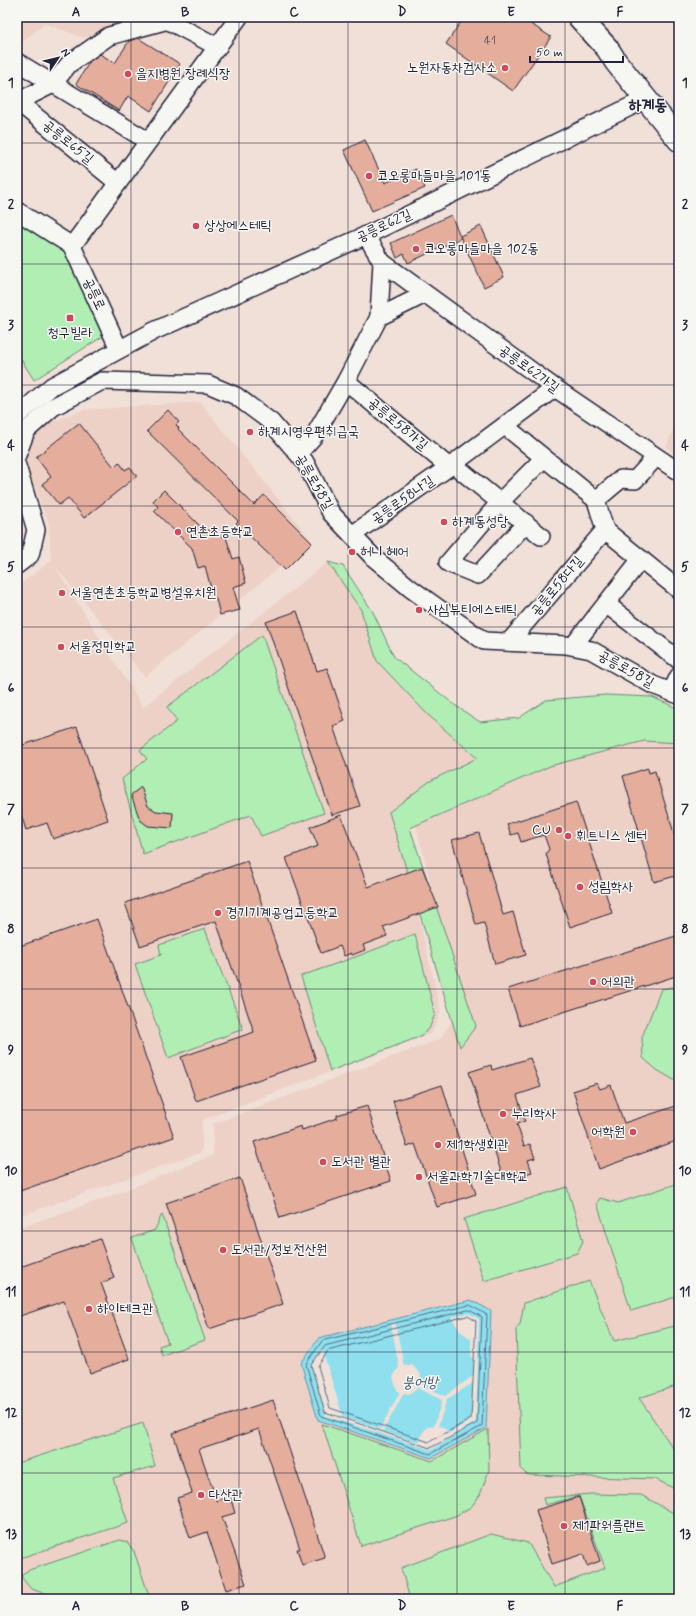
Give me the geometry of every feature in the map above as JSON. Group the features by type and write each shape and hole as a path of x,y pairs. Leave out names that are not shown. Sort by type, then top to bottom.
{"main road":[{"path":"579,17 607,48 616,62 679,140"}],"street":[{"path":"17,211 72,246 239,17"},
{"path":"53,84 69,64 109,36 165,19 218,47"},
{"path":"17,62 148,141"},
{"name":"공릉로65길","path":"53,84 18,102 118,183"},
{"name":"공릉로62길","path":"119,349 154,331 366,235 646,98"},
{"name":"공릉로62가길","path":"366,235 382,262 555,388 679,472"},
{"name":"공릉로","path":"72,246 119,349"},
{"path":"299,453 314,436 346,381 379,317 382,262"},
{"path":"379,317 425,294"},
{"path":"17,416 52,386 119,349"},
{"name":"공릉로58길","path":"17,455 26,431 53,407 102,381 208,384 236,396 271,422 299,453 305,462 331,513 374,558 410,588 484,641 573,646 591,650 653,685 675,694"},
{"name":"공릉로58가길","path":"346,381 451,466"},
{"name":"공릉로58나길","path":"352,535 451,466 555,388"},
{"path":"505,426 596,500 605,530 679,590"},
{"path":"596,500 621,479 635,480 656,457"},
{"path":"526,523 478,575 448,563 500,502 544,458"},
{"path":"17,466 36,530 30,555 17,565"},
{"path":"451,466 500,502 541,536"},
{"name":"공릉로58다길","path":"509,642 605,530"},
{"path":"573,646 641,559"},
{"path":"606,604 679,660"},
{"path":"675,694 679,676"}],"shaded area":[{"path":"17,17 137,17 84,38 45,24 17,46"},
{"name":"경기기계공업고등학교","path":"200,402 312,541 145,677 54,565 143,707 328,562 350,582 389,663 514,765 395,815 441,1012 432,1033 202,1120 202,1152 17,1217 17,586 51,561 49,524 17,443 17,436 82,410"},
{"path":"679,416 679,458 666,447"},
{"name":"서울과학기술대학교","path":"634,716 679,725 679,1599 17,1599 17,1228 103,1199 213,1155 213,1124 440,1039 461,1007 414,817"}],"green space":[{"path":"17,217 69,251 105,335 34,380 17,353"},
{"path":"328,562 343,566 373,612 394,657 456,706 480,722 519,718 546,700 605,695 652,697 679,709 679,743 644,741 550,766 410,828 476,1026 460,1047 389,812 430,781 477,758 426,713 377,661 361,610"},
{"path":"262,635 324,813 261,836 251,815 143,854 122,779 147,759 140,750 177,721 167,707"},
{"path":"205,929 243,1029 168,1058 135,964 161,955 159,945"},
{"path":"415,934 435,1014 429,1029 419,1037 330,1071 301,976"},
{"path":"679,986 679,1083 657,1070 643,1058 642,1037 661,989"},
{"path":"679,1183 679,1296 631,1311 597,1203 600,1198 618,1203"},
{"path":"567,1187 583,1241 577,1253 484,1281 464,1219"},
{"path":"162,1214 205,1340 162,1355 159,1346 168,1343 132,1238 155,1230"},
{"path":"589,1281 614,1341 679,1325 679,1385 639,1398 679,1457 679,1491 655,1479 530,1475 526,1474 521,1469 516,1329 520,1324 524,1303"},
{"path":"143,1423 155,1466 113,1478 128,1523 17,1559 17,1463"},
{"path":"322,1424 432,1461 488,1429 489,1470 480,1495 471,1507 455,1516 361,1546"},
{"path":"591,1494 641,1495 679,1516 679,1599 410,1599 401,1568 491,1534 528,1543 554,1587 605,1568 579,1496 545,1505 543,1498"},
{"path":"120,1540 127,1542 134,1551 150,1599 62,1599 31,1589 22,1578 22,1574 29,1570"}],"water":[{"name":"붕어방","path":"471,1300 491,1311 486,1428 431,1458 318,1420 301,1363 319,1338"}],"pier":[{"path":"469,1313 479,1319 476,1422 431,1450 326,1416 311,1365 322,1349 343,1417 380,1429 400,1392 397,1390 393,1377 399,1367 391,1323 395,1322 404,1366 412,1365 421,1374 420,1384 445,1396 473,1376 474,1358 471,1357 471,1339 460,1331 451,1317","holes":["473,1383 471,1420 450,1433 443,1427 438,1426 447,1399","417,1388 442,1400 434,1426 427,1427 418,1442 383,1431 404,1393 409,1394"]}],"building":[{"name":"노원자동차검사소","path":"464,17 520,17 551,37 513,91 446,44"},
{"name":"을지병원 장례식장","path":"138,38 180,64 151,111 128,96 119,111 76,84 90,61 100,54 115,63 129,41"},
{"name":"코오롱마들마을 101동","path":"365,140 385,183 416,169 425,188 372,211 344,150"},
{"path":"451,215 461,238 408,263 404,254 397,258 391,243"},
{"path":"481,226 504,277 484,287 460,236"},
{"path":"168,410 179,422 176,425 179,428 178,429 254,505 264,495 312,543 285,570 236,523 238,521 147,431"},
{"path":"79,423 114,467 119,462 125,470 130,467 137,476 84,518 68,498 59,505 42,484 51,477 36,457"},
{"path":"164,490 205,531 215,529 222,537 225,534 233,559 239,557 246,583 233,587 240,610 220,615 216,599 214,600 205,566 198,568 192,548 154,511 158,507 153,501"},
{"path":"297,611 317,671 327,668 345,721 333,726 360,806 332,815 266,622"},
{"path":"77,727 108,820 53,839 47,823 26,830 17,802 17,747"},
{"path":"648,768 649,773 655,771 677,843 679,842 679,875 654,882 623,776"},
{"path":"141,787 148,806 156,811 173,813 172,828 148,826 140,820 131,795"},
{"name":"성림학사","path":"576,802 612,913 570,927 546,854 549,849 544,835 521,842 518,833 511,835 507,824"},
{"path":"341,815 368,887 422,867 438,907 383,927 387,936 363,945 365,950 352,955 351,953 344,956 340,946 321,953 286,858 318,846 310,827"},
{"path":"479,833 503,915 513,912 526,955 495,964 484,923 476,925 452,840"},
{"path":"247,861 316,1060 196,1101 181,1057 254,1032 216,921 140,946 125,903"},
{"path":"97,919 174,1137 17,1192 17,947"},
{"name":"어의관","path":"679,935 679,975 520,1026 508,989"},
{"name":"누리학사","path":"530,1058 541,1087 517,1095 525,1121 517,1124 524,1146 530,1144 535,1158 528,1160 532,1172 504,1181 469,1072 491,1065 492,1070"},
{"name":"어학원","path":"597,1083 600,1089 611,1085 624,1123 679,1105 679,1140 599,1169 573,1091"},
{"name":"제1학생회관","path":"442,1085 476,1194 437,1207 415,1144 407,1147 393,1101"},
{"name":"도서관 별관","path":"367,1106 391,1181 280,1218 254,1142 301,1126 302,1130 337,1118 337,1115"},
{"name":"도서관/정보전산원","path":"240,1178 283,1304 209,1329 166,1203"},
{"name":"하이테크관","path":"100,1239 114,1278 101,1283 129,1359 90,1373 64,1301 17,1317 17,1268"},
{"name":"다산관","path":"273,1400 325,1558 302,1565 297,1549 300,1549 259,1429 199,1449 217,1501 230,1496 235,1513 222,1517 246,1584 226,1590 207,1532 190,1538 177,1498 192,1493 173,1433"},
{"name":"제1파워플랜트","path":"579,1497 600,1561 587,1566 583,1554 552,1564 536,1510"}],"place":[{"name":"노원자동차검사소","path":"505,68"},
{"name":"을지병원 장례식장","path":"128,74"},
{"name":"코오롱마들마을 101동","path":"369,176"},
{"name":"상상에스테틱","path":"196,226"},
{"name":"코오롱마들마을 102동","path":"416,249"},
{"name":"청구빌라","path":"70,318"},
{"name":"하계시영우편취급국","path":"250,432"},
{"name":"하계동성당","path":"444,522"},
{"name":"연촌초등학교","path":"178,532"},
{"name":"허니 헤어","path":"352,552"},
{"name":"서울연촌초등학교병설유치원","path":"62,593"},
{"name":"사심뷰티에스테틱","path":"419,610"},
{"name":"서울정민학교","path":"61,647"},
{"name":"CU","path":"559,830"},
{"name":"휘트니스 센터","path":"568,836"},
{"name":"성림학사","path":"580,887"},
{"name":"경기기계공업고등학교","path":"218,913"},
{"name":"어의관","path":"593,982"},
{"name":"누리학사","path":"503,1114"},
{"name":"어학원","path":"633,1132"},
{"name":"제1학생회관","path":"438,1145"},
{"name":"도서관 별관","path":"323,1162"},
{"name":"서울과학기술대학교","path":"419,1177"},
{"name":"도서관/정보전산원","path":"223,1250"},
{"name":"하이테크관","path":"89,1309"},
{"name":"다산관","path":"201,1495"},
{"name":"제1파워플랜트","path":"564,1526"}],"district":[{"name":"하계동","path":"648,105"}]}
